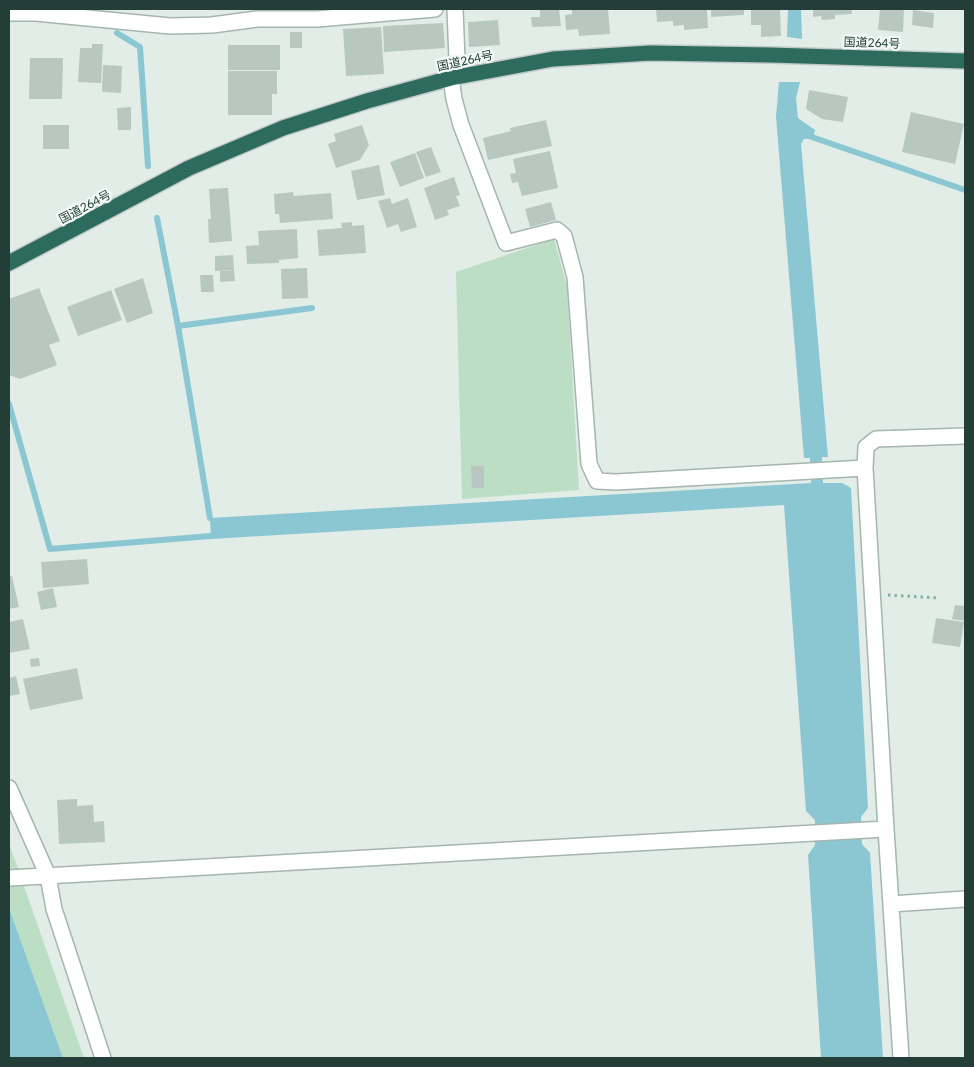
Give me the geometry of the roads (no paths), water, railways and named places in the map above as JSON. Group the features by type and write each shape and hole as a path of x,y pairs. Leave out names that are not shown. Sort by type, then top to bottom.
{"highway":[{"name":"国道264号","path":"9,264 189,168 284,128 367,101 451,78 554,59 650,53 965,61"}],"street":[{"path":"9,13 36,13 170,26 212,25 317,14 435,9"},
{"path":"455,9 457,60 451,78 454,99 461,125 506,244 557,230 564,236 575,277 589,464 597,481 616,482 865,468"},
{"path":"901,1058 865,468 866,447 876,439 965,436"},
{"path":"9,788 43,876 103,1058"},
{"path":"9,878 886,829"},
{"path":"891,904 965,898"}],"water":[{"path":"788,9 801,9 802,39 787,37"},
{"path":"779,82 800,82 796,98 798,118 815,130 813,138 804,139 801,144 828,457 822,457 823,483 842,483 851,488 868,808 861,817 862,844 870,853 883,1058 821,1058 808,855 815,845 815,820 806,811 784,505 211,539 210,518 811,483 810,458 804,458 776,117"},
{"path":"9,908 63,1058 9,1058"}],"waterway":[{"path":"117,33 140,47 148,166"},
{"path":"806,135 965,190"},
{"path":"157,218 178,326 210,518"},
{"path":"178,326 312,308"},
{"path":"9,404 50,549 211,536"}]}
